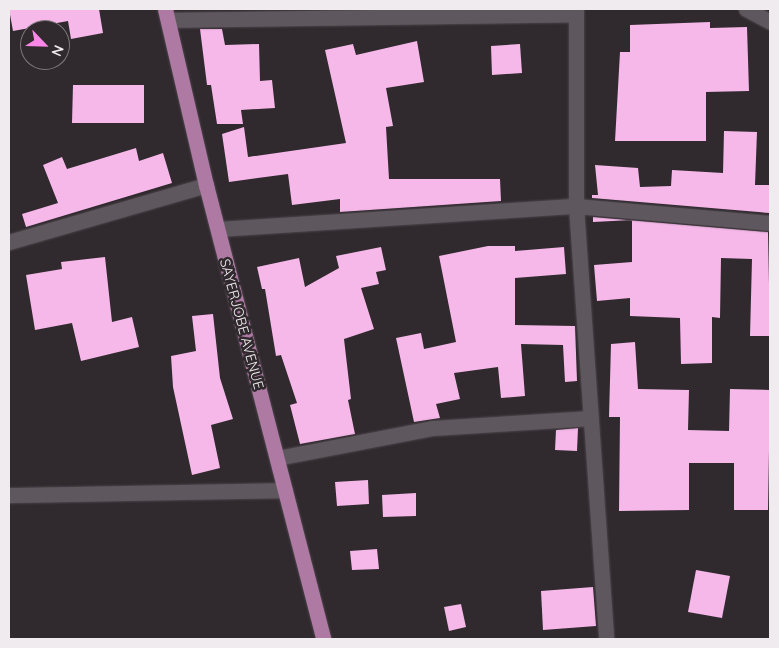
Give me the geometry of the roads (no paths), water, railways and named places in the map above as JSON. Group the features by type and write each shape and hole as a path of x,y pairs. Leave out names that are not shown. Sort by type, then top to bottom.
{"main road":[{"name":"SAYERJOBE AVENUE","path":"166,15 206,185 323,639"}],"street":[{"path":"746,9 770,22"},
{"path":"166,15 576,12 576,206 606,639"},
{"path":"9,242 206,185"},
{"path":"218,230 576,206 770,223"},
{"path":"277,458 433,428 591,418"},
{"path":"9,495 285,490"}]}
